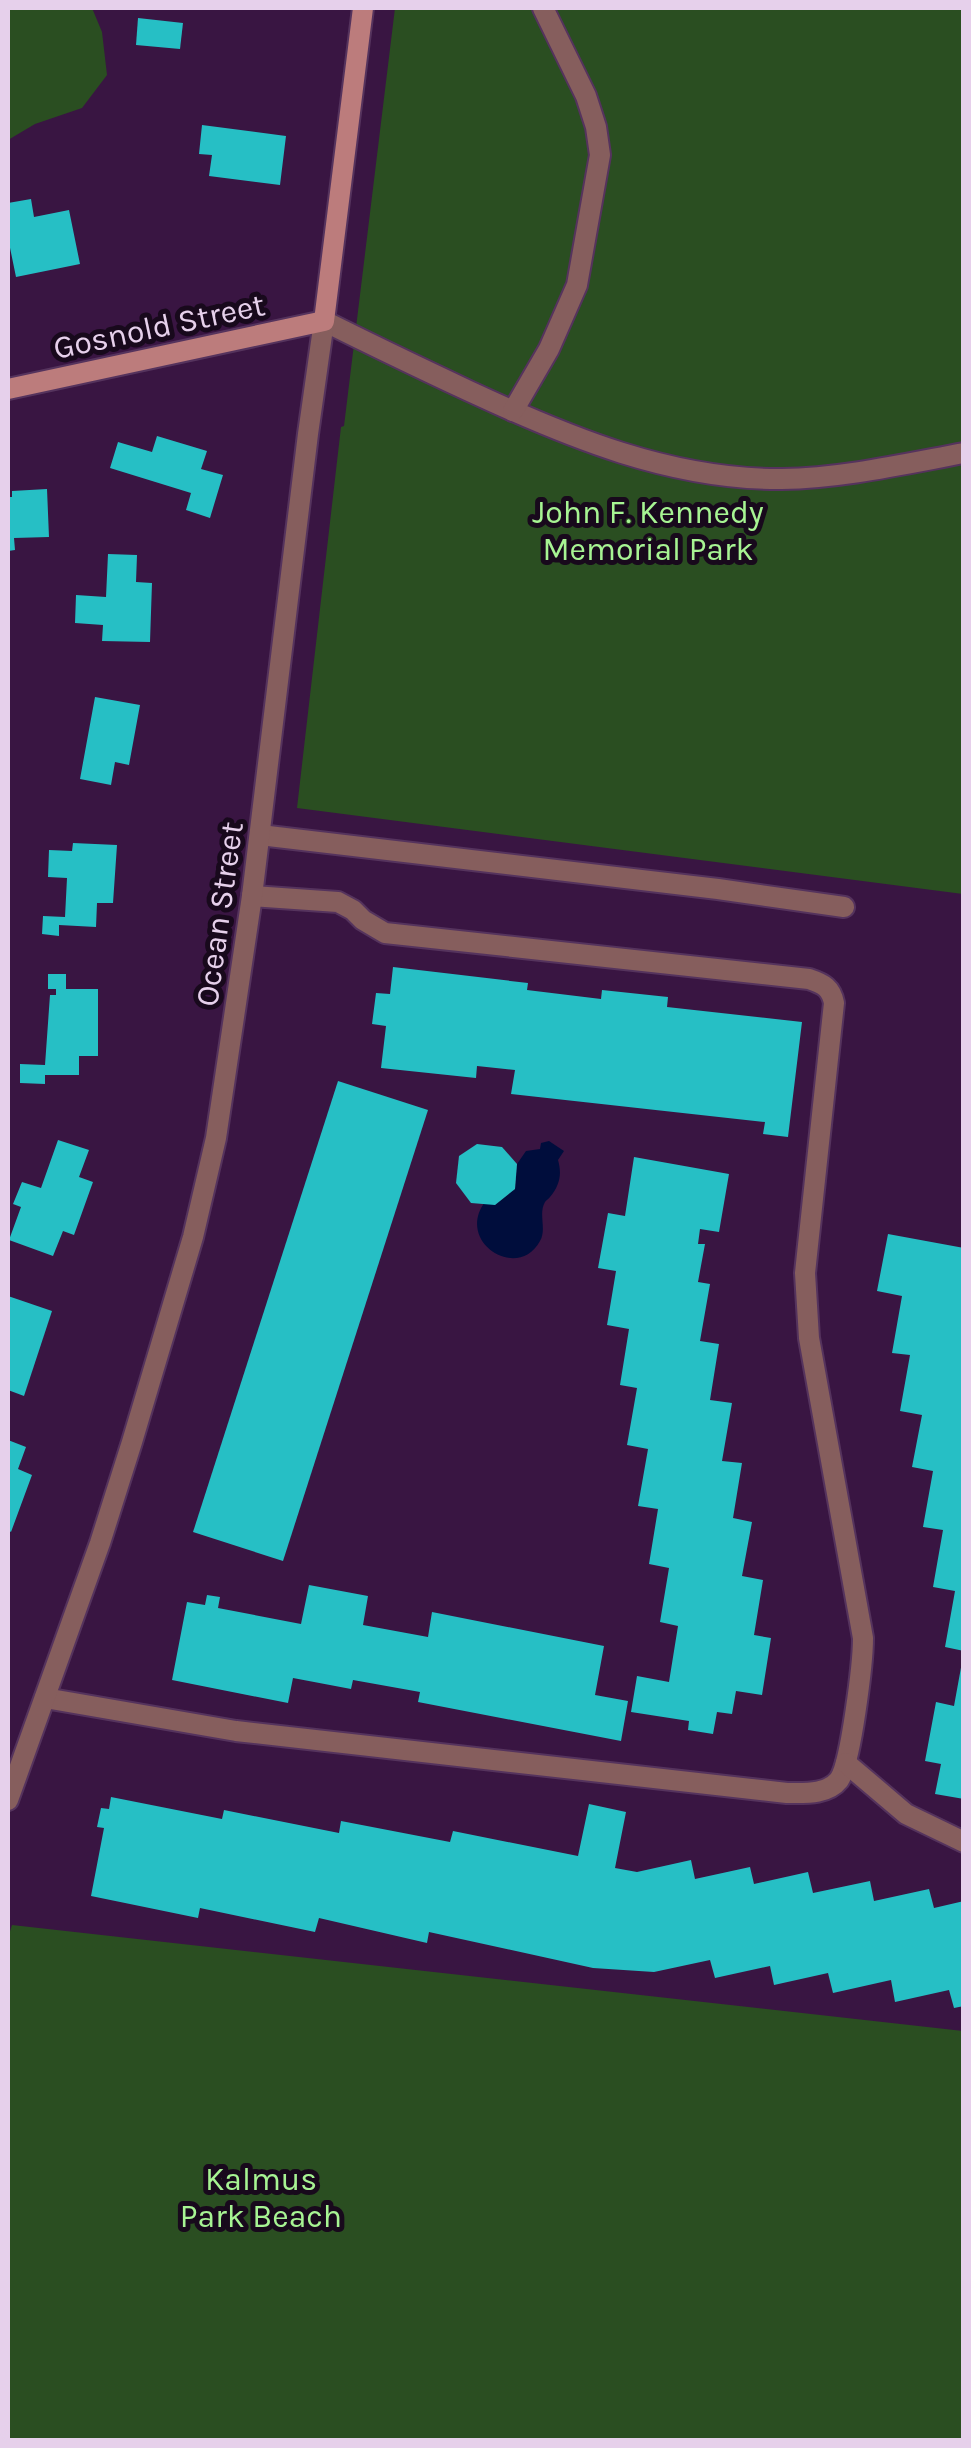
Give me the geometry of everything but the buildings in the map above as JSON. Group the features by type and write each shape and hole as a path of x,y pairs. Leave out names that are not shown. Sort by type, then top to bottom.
{"main road":[{"name":"Ocean Street","path":"324,321 363,8"},
{"name":"Gosnold Street","path":"8,389 324,321"}],"street":[{"path":"513,412 549,349 577,285 600,154 586,96 543,8"},
{"path":"324,321 562,433 690,471 738,478 825,477 964,453"},
{"name":"Ocean Street","path":"8,1800 100,1544 132,1442 194,1238 220,1118 252,896 324,321"},
{"path":"260,834 844,907"},
{"path":"45,1698 236,1731 787,1793 825,1790 838,1781 846,1763 862,1638 805,1292 832,992 810,979 384,933 338,902 252,896"},
{"path":"846,1763 906,1814 964,1842"}],"green space":[{"path":"8,8 92,8 102,32 107,75 82,108 35,124 8,140"},
{"name":"John F. Kennedy Memorial Park","path":"395,8 963,8 963,894 297,808"},
{"name":"Kalmus Park Beach","path":"12,1925 963,2031 963,2440 8,2440 8,1938"}],"shaded area":[{"path":"549,1141 564,1151 558,1160 558,1184 543,1207 540,1241 530,1253 518,1258 493,1252 478,1231 478,1217 485,1202 495,1205 515,1189 517,1164 526,1151 540,1149 541,1143"}]}
